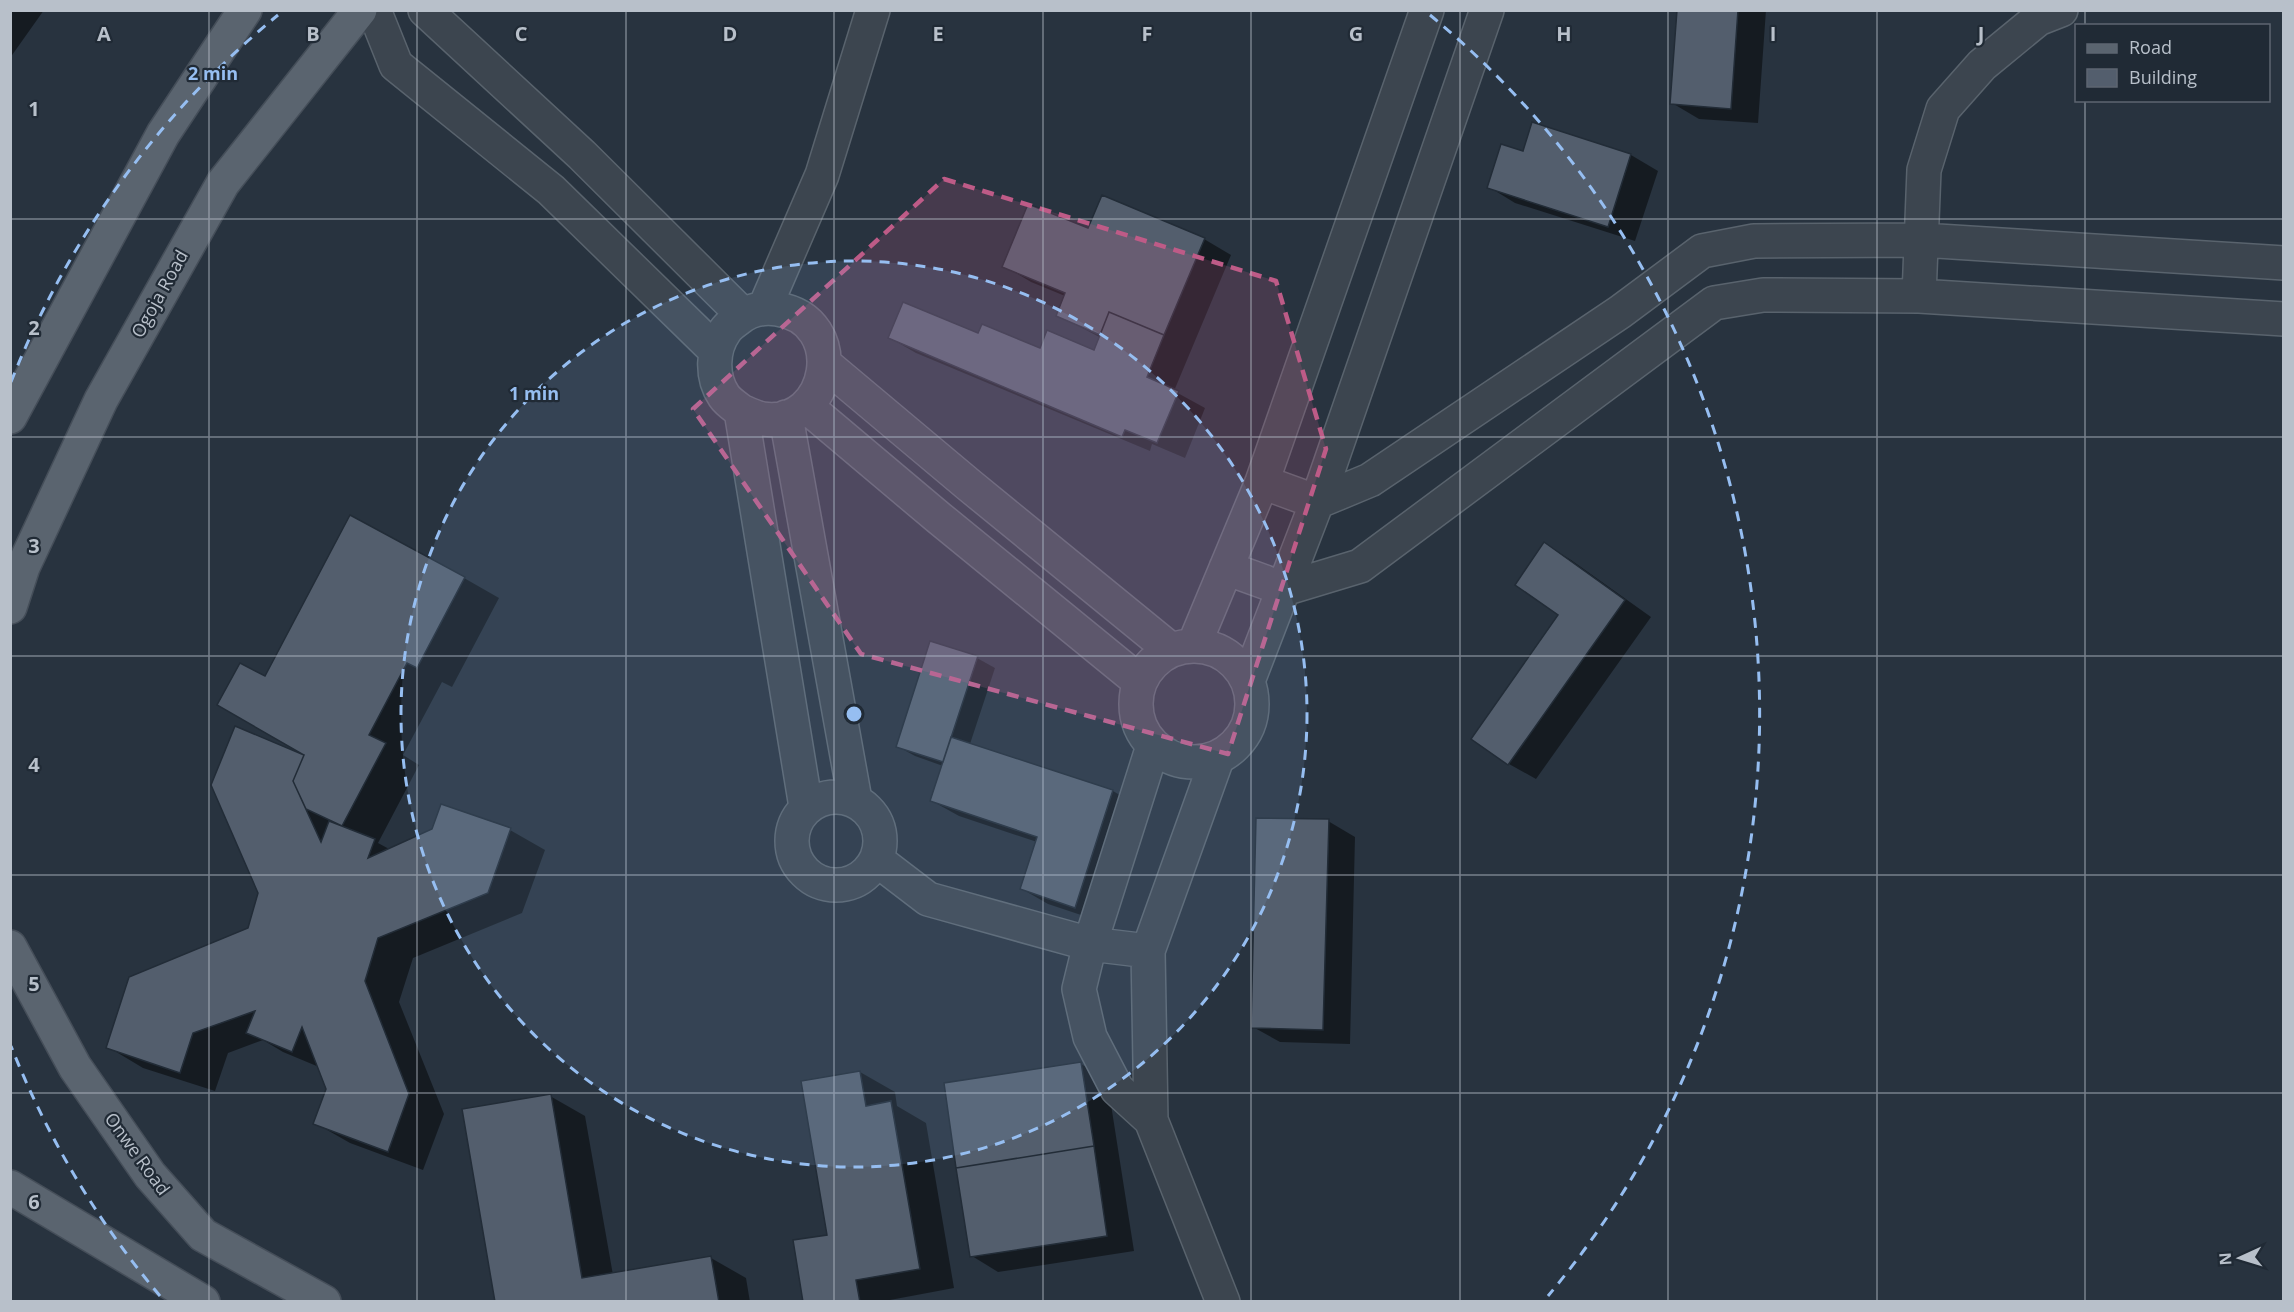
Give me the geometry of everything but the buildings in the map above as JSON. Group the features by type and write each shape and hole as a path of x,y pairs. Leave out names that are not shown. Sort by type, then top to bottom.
{"main road":[{"path":"10,417 164,134 245,10"},
{"path":"325,10 339,13 360,10"},
{"name":"Ogoja Road","path":"10,607 23,567 101,400 223,183 360,10"},
{"name":"Onwe Road","path":"10,947 75,1067 150,1175 203,1235 324,1302"},
{"path":"16,1198 204,1302"}],"lane":[{"path":"374,10 396,65 551,190 715,350"},
{"path":"425,10 523,103 754,311 788,311 808,323 821,342 826,365 820,388 796,412 763,419 741,411 724,396 715,374 715,350 725,330 754,311 822,175 873,10"},
{"path":"1182,647 1227,568 1262,482 1427,10"},
{"path":"1248,681 1317,502 1487,10"},
{"path":"1919,296 1924,171 1943,110 1982,65 2038,19 2061,10"},
{"path":"490,140 523,103"},
{"path":"1262,482 1317,502 1370,480 1620,312 1702,251 1754,241 1922,240 2283,263"},
{"path":"1227,568 1284,589 1360,566 1714,303 1763,296 1919,296 2283,319"},
{"path":"826,365 969,485 1182,647"},
{"path":"741,411 806,807"},
{"path":"796,412 939,518 1140,682"},
{"path":"796,412 855,800"},
{"path":"939,518 969,485"},
{"path":"1182,647 1216,649 1235,662 1248,681 1253,704 1248,726 1236,746 1216,759 1194,764 1172,759 1153,746 1140,727 1135,704 1140,682 1152,663 1182,647"},
{"path":"1151,1120 1117,1089 1090,1036 1079,989 1090,944 1153,746"},
{"path":"1216,759 1148,951 1151,1120 1223,1302"},
{"path":"839,795 855,800 870,810 878,825 881,843 877,860 867,874 852,883 834,885 817,882 803,871 794,856 791,838 796,822 806,807 821,798 839,795"},
{"path":"877,860 928,899 1090,944 1148,951"}],"highlighted area":[{"path":"944,179 1276,281 1326,449 1228,754 861,654 693,409"}]}
